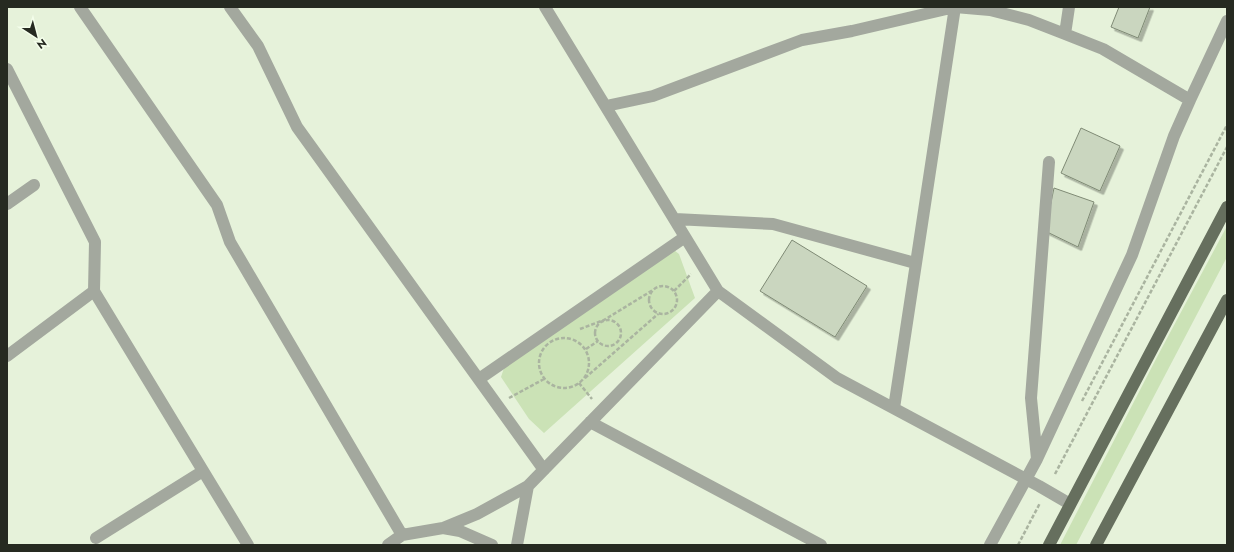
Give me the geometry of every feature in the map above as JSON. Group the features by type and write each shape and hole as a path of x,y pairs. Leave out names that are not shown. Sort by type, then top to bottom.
{"main road":[{"path":"1049,545 1227,207"},
{"path":"1096,545 1227,300"}],"street":[{"path":"80,7 217,205 230,242 402,535"},
{"path":"230,7 258,46 297,127 544,470"},
{"path":"545,7 718,291 837,378 1070,504"},
{"path":"606,106 653,96 802,40 852,31 955,7 990,10 1029,20 1103,49 1190,100"},
{"path":"894,408 955,7"},
{"path":"1065,34 1069,7"},
{"path":"990,545 1037,459 1132,255 1174,136 1227,21"},
{"path":"7,69 95,242 94,291 248,545"},
{"path":"1037,459 1030,398 1049,162"},
{"path":"7,204 34,185"},
{"path":"675,219 773,224 915,263"},
{"path":"479,379 685,236"},
{"path":"7,356 94,291"},
{"path":"388,545 402,535 443,528 477,514 528,486 718,291"},
{"path":"590,422 821,545"},
{"path":"96,538 204,471"},
{"path":"516,545 528,486"},
{"path":"443,528 460,530 492,545"}],"path":[{"path":"1080,406 1227,125"},
{"path":"1055,474 1227,147"},
{"path":"674,291 702,264"},
{"path":"577,330 604,320 613,321 619,326 621,335 616,342 609,346 598,341 595,333 597,325 604,320 653,290 661,286 670,288 674,291 677,299 675,308 668,314 658,314 651,308 649,303 648,298 653,290"},
{"path":"570,333 549,342 539,355 538,364 544,379 558,388 567,388 580,382 658,314"},
{"path":"556,338 565,337 573,339 586,349 589,358 589,366 586,374 580,382"},
{"path":"586,349 598,341"},
{"path":"616,342 619,348"},
{"path":"497,405 544,379"},
{"path":"580,382 601,411"},
{"path":"1018,545 1040,502"}],"green space":[{"path":"1227,226 1227,257 1076,545 1060,545 1156,359"},
{"path":"670,247 679,254 695,298 544,433 529,419 501,377 505,365"}],"building":[{"path":"1119,7 1150,7 1138,38 1111,27"},
{"path":"1081,128 1120,146 1100,191 1061,173"},
{"path":"1054,188 1094,202 1078,247 1045,231"},
{"path":"792,240 867,286 835,337 760,291"}]}
